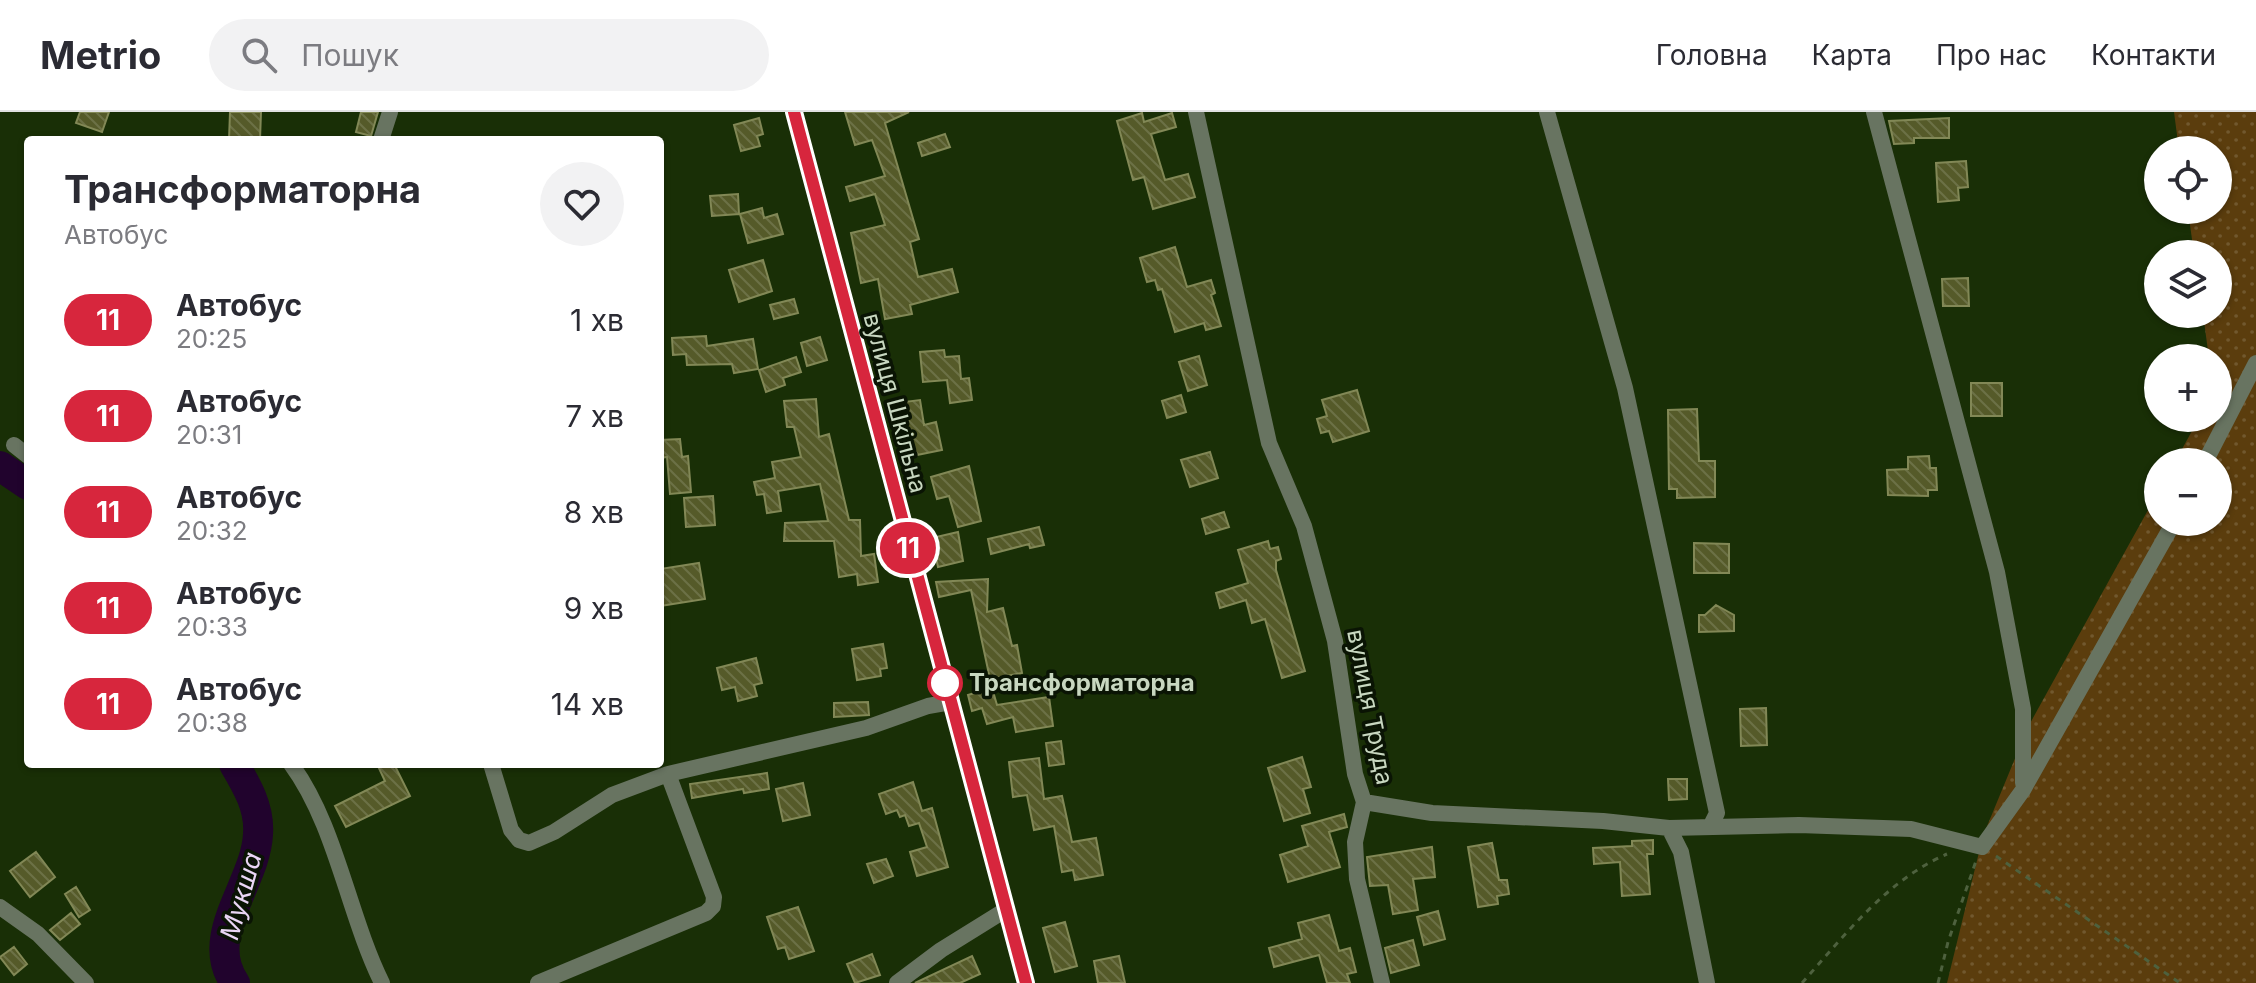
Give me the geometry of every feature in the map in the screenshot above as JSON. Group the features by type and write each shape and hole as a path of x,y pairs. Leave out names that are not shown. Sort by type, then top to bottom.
{"street":[{"path":"382,136 390,112"},
{"name":"вулиця Шкільна","path":"794,112 1026,983"},
{"name":"вулиця Труда","path":"1196,112 1263,422 1304,526 1335,641 1355,774 1364,802 1432,813 1603,821 1669,828 1711,825 1899,828 1982,847"},
{"path":"1547,112 1610,330 1649,489 1717,813 1711,825"},
{"path":"1874,112 1997,572 2023,709 2023,790"},
{"path":"2212,448 2256,363"},
{"path":"14,445 24,453"},
{"path":"1982,847 2023,790 2166,536"},
{"path":"492,768 511,830 519,840 529,843 554,832 612,795 668,774 866,728 928,706 951,702"},
{"path":"294,768 324,824 345,892 382,983"},
{"path":"538,983 706,913 713,906 714,897 668,774"},
{"path":"1364,802 1355,842 1357,879 1382,983"},
{"path":"1669,828 1681,852 1707,983"},
{"path":"0,907 38,934 86,983"},
{"path":"897,983 941,950 1007,909"}],"path":[{"path":"1938,983 1961,902 1982,847"},
{"path":"1802,983 1884,895 1911,873 1948,854 1982,847 2180,983"}],"shaded area":[{"path":"2174,112 2256,112 2256,983 1947,983 1983,836 2028,727 2144,517 2144,536 2232,536 2232,448 2183,448 2191,432 2232,432 2232,344 2207,344 2205,328 2232,328 2232,240 2192,240 2190,224 2232,224 2232,136 2177,136"}],"building":[{"path":"80,112 109,112 102,132 76,123"},
{"path":"230,112 261,112 260,136 229,136"},
{"path":"361,112 378,112 371,136 356,132"},
{"path":"845,112 909,112 885,123 919,239 910,242 918,277 952,269 958,292 910,305 912,314 885,319 878,279 861,283 851,233 885,225 875,194 850,201 846,187 885,176 872,140 855,145"},
{"path":"1142,113 1144,122 1172,113 1176,127 1151,134 1165,180 1188,174 1195,197 1153,209 1144,177 1133,180 1117,121"},
{"path":"759,118 763,134 757,136 760,146 741,151 734,125"},
{"path":"1949,118 1949,138 1914,138 1914,143 1894,144 1889,121"},
{"path":"945,134 950,147 922,156 918,143"},
{"path":"1966,161 1968,187 1958,188 1959,200 1938,202 1936,163"},
{"path":"738,194 739,214 712,216 710,196"},
{"path":"762,208 764,218 777,214 783,234 748,243 740,214"},
{"path":"1175,247 1187,287 1211,280 1215,293 1211,295 1221,326 1206,330 1204,323 1175,332 1162,289 1158,290 1155,280 1147,282 1140,258"},
{"path":"763,260 772,291 739,302 729,270"},
{"path":"1968,278 1969,306 1943,306 1942,279"},
{"path":"794,299 798,313 774,319 770,305"},
{"path":"706,336 707,346 753,339 758,369 734,373 732,364 687,365 686,354 673,355 672,338"},
{"path":"820,337 827,360 807,366 801,343"},
{"path":"944,350 945,357 959,356 961,379 969,378 972,400 950,403 947,380 923,382 920,352"},
{"path":"1199,356 1207,385 1188,391 1179,362"},
{"path":"796,357 801,372 783,378 785,385 766,392 759,370"},
{"path":"1971,383 2002,383 2002,416 1971,416"},
{"path":"1357,390 1369,431 1333,442 1329,431 1321,433 1317,419 1327,416 1322,400"},
{"path":"1181,395 1186,412 1167,418 1162,401"},
{"path":"816,399 819,437 829,434 849,520 860,520 861,556 874,554 878,582 858,585 857,574 839,577 834,541 784,541 785,523 828,521 820,484 778,491 781,511 767,513 764,494 757,495 754,482 775,478 772,462 801,457 794,427 787,427 784,401"},
{"path":"920,400 924,425 936,422 942,450 912,456 905,417 899,418 896,403"},
{"path":"1697,409 1699,461 1715,461 1715,497 1677,498 1677,489 1669,489 1668,410"},
{"path":"680,439 682,457 688,456 691,492 670,494 664,440"},
{"path":"1210,452 1218,478 1190,487 1181,460"},
{"path":"1929,456 1930,468 1936,468 1937,490 1928,490 1928,496 1888,495 1887,470 1908,469 1908,457"},
{"path":"969,466 981,521 958,527 949,496 937,499 931,477"},
{"path":"713,496 715,525 686,527 684,498"},
{"path":"1224,512 1229,527 1206,534 1202,519"},
{"path":"1039,527 1044,545 1030,548 1029,544 991,554 988,539"},
{"path":"958,532 963,561 938,567 932,538"},
{"path":"1268,541 1270,549 1278,547 1281,559 1276,561 1276,570 1305,671 1282,678 1265,619 1252,623 1246,600 1220,608 1216,593 1248,583 1238,550"},
{"path":"1694,543 1729,544 1729,573 1694,573"},
{"path":"699,563 705,599 664,605 664,568"},
{"path":"988,579 987,612 1003,608 1012,646 1017,645 1022,673 990,679 971,590 939,597 936,582"},
{"path":"1716,605 1734,615 1734,631 1699,632 1699,615 1705,615"},
{"path":"883,644 887,668 880,669 881,676 857,680 852,649"},
{"path":"756,658 762,683 754,685 757,696 738,701 735,687 722,690 717,668"},
{"path":"992,688 997,705 1049,697 1053,726 1016,732 1013,717 987,724 982,708 972,711 968,695"},
{"path":"868,702 869,715 834,717 834,703"},
{"path":"1766,708 1767,745 1741,746 1740,709"},
{"path":"1061,741 1064,764 1049,766 1046,743"},
{"path":"1302,757 1311,787 1303,789 1310,813 1284,821 1268,768"},
{"path":"1039,758 1044,799 1062,796 1072,842 1096,838 1103,875 1075,880 1073,870 1062,872 1054,826 1034,830 1027,795 1013,797 1009,762"},
{"path":"379,768 396,768 410,796 346,827 335,806 385,781"},
{"path":"767,773 769,789 744,793 743,789 692,798 690,784"},
{"path":"1668,779 1687,779 1687,799 1669,800"},
{"path":"913,782 922,811 932,808 948,867 917,876 910,852 927,847 919,823 909,826 905,815 900,817 897,810 886,814 879,794"},
{"path":"803,783 810,815 783,821 776,789"},
{"path":"1344,814 1347,827 1329,832 1340,867 1288,882 1280,855 1308,846 1302,826"},
{"path":"1653,840 1653,854 1647,854 1650,894 1622,896 1620,862 1594,864 1593,848 1632,846 1632,841"},
{"path":"1492,843 1499,880 1507,880 1509,894 1497,896 1498,904 1478,907 1468,847"},
{"path":"1432,847 1435,877 1413,879 1418,910 1393,914 1388,885 1370,886 1367,857"},
{"path":"36,852 55,877 30,897 10,871"},
{"path":"886,859 893,876 874,883 867,864"},
{"path":"76,887 90,910 79,917 65,894"},
{"path":"798,907 814,951 789,959 785,947 778,949 767,917"},
{"path":"1438,911 1445,939 1424,945 1417,917"},
{"path":"71,913 80,924 60,940 50,930"},
{"path":"1329,915 1339,951 1350,948 1356,972 1347,974 1350,983 1327,983 1319,955 1274,967 1269,948 1302,939 1298,923"},
{"path":"1065,922 1077,966 1055,972 1043,928"},
{"path":"1413,940 1419,965 1391,973 1385,948"},
{"path":"14,947 27,964 14,975 0,957"},
{"path":"872,954 880,975 855,983 847,964"},
{"path":"972,956 980,974 960,983 915,983"},
{"path":"1119,956 1125,983 1098,983 1094,961"}],"waterway":[{"name":"Мукша","path":"0,466 24,482"},
{"name":"Мукша","path":"235,983 226,965 224,947 233,909 255,853 258,834 252,798 236,768"}],"bus line":[{"name":"11","path":"794,112 930,632 1026,983"}],"place":[{"name":"Трансформаторна","path":"945,683"}]}
